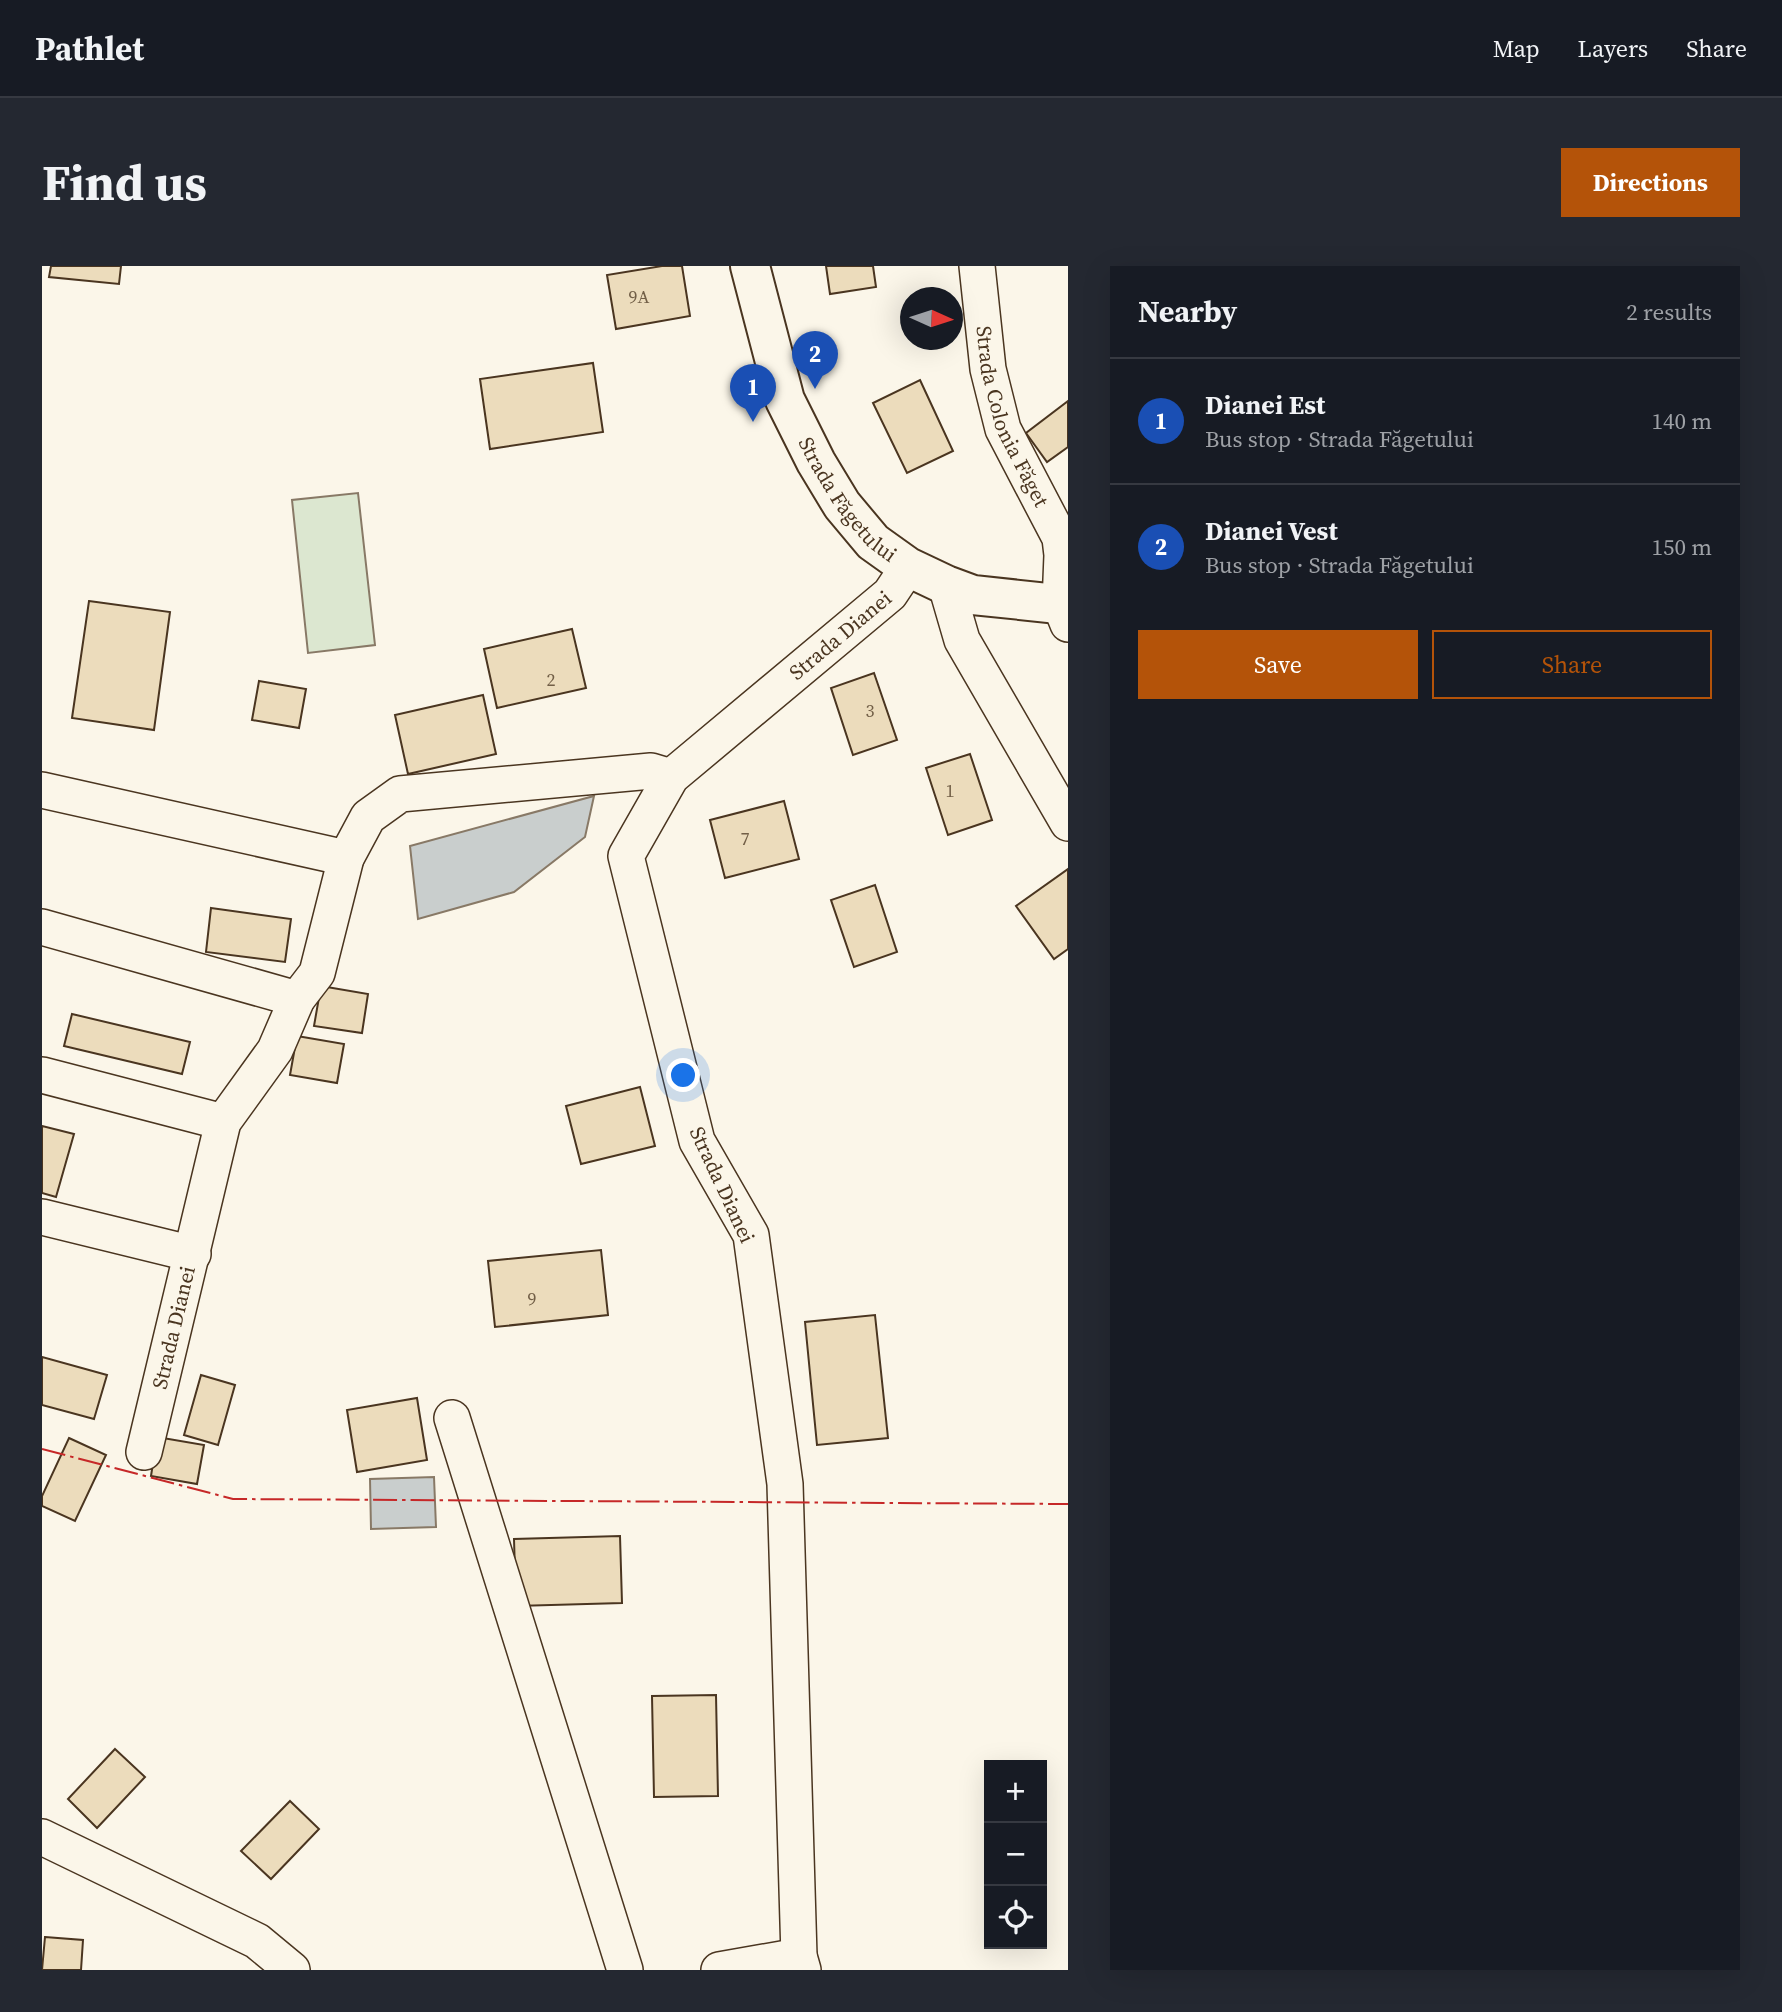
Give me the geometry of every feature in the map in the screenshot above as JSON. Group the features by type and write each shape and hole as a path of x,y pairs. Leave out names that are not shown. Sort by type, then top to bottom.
{"main road":[{"name":"Strada Făgetului","path":"750,266 785,400 842,506 873,542 908,567 946,586 973,595 1065,611"}],"street":[{"name":"Strada Colonia Făget","path":"977,266 988,369 1003,429 1064,534 1062,555 1065,611"},
{"name":"Strada Dianei","path":"801,1963 785,1484 751,1235 697,1141 626,856 671,777 890,594 908,567"},
{"path":"946,586 962,640 1068,823"},
{"name":"Strada Dianei","path":"144,1452 223,1122 275,1050 297,999 317,973 346,858 368,817 400,794 651,771 671,777"},
{"path":"42,790 346,858"},
{"path":"42,928 297,999"},
{"path":"42,1075 223,1122"},
{"path":"42,1217 193,1254"},
{"path":"452,1418 625,1970"},
{"path":"42,1837 257,1941 292,1970"},
{"path":"719,1970 801,1963"}],"green space":[{"path":"358,493 375,645 308,653 292,500"}],"shaded area":[{"path":"594,796 585,837 514,892 418,919 410,846"},
{"path":"434,1477 436,1527 371,1529 370,1479"}],"building":[{"path":"51,266 121,266 119,284 49,277"},
{"path":"662,266 682,266 690,316 616,329 607,275"},
{"path":"826,266 873,266 876,287 830,294"},
{"path":"593,363 603,432 490,449 480,379"},
{"path":"920,380 953,451 907,473 873,403"},
{"path":"1068,401 1068,447 1047,462 1026,433"},
{"path":"89,601 170,612 154,730 72,718"},
{"path":"572,629 586,688 497,708 484,649"},
{"path":"874,673 897,740 853,755 831,688"},
{"path":"259,681 306,689 299,728 252,720"},
{"path":"483,695 496,754 408,774 395,715"},
{"path":"970,754 992,820 948,835 926,768"},
{"path":"784,801 799,859 725,878 710,820"},
{"path":"1068,869 1068,949 1054,959 1016,906"},
{"path":"875,885 897,952 854,967 831,900"},
{"path":"211,908 291,919 285,962 206,952"},
{"path":"321,986 368,994 362,1033 314,1026"},
{"path":"72,1014 190,1042 182,1074 64,1046"},
{"path":"297,1036 344,1044 337,1083 290,1075"},
{"path":"640,1087 655,1146 581,1164 566,1106"},
{"path":"42,1126 74,1134 56,1197 42,1193"},
{"path":"601,1250 608,1315 495,1327 488,1261"},
{"path":"875,1315 888,1438 817,1445 805,1322"},
{"path":"42,1357 107,1375 94,1419 42,1405"},
{"path":"201,1375 235,1385 218,1445 184,1435"},
{"path":"417,1398 427,1460 357,1472 347,1410"},
{"path":"157,1437 204,1445 197,1484 151,1476"},
{"path":"69,1438 106,1455 75,1521 42,1506 42,1496"},
{"path":"620,1536 622,1603 516,1606 514,1539"},
{"path":"716,1695 718,1796 654,1797 652,1696"},
{"path":"115,1749 145,1777 97,1828 68,1799"},
{"path":"290,1801 319,1829 271,1879 241,1851"},
{"path":"45,1937 83,1940 81,1970 42,1970"}],"power":[{"path":"42,1449 233,1499 1068,1504"}],"place":[{"name":"Dianei Vest","path":"815,389"},
{"name":"Dianei Est","path":"753,422"}]}
